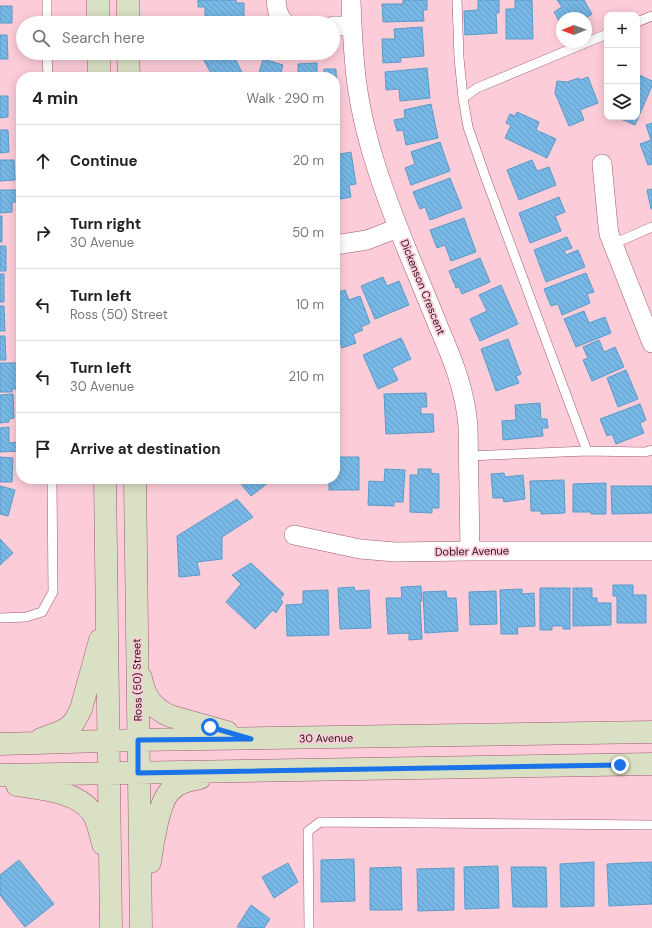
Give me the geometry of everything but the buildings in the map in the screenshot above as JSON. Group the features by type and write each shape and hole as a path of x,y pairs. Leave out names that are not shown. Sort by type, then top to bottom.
{"main road":[{"path":"98,0 98,16"},
{"path":"128,0 128,16"},
{"path":"99,60 99,72"},
{"path":"128,60 129,72"},
{"path":"105,484 111,928"},
{"name":"Ross (50) Street","path":"135,484 141,922"},
{"path":"28,744 60,732 74,722 82,705 108,614"},
{"path":"137,656 142,684 151,703 156,708 170,716 251,739"},
{"name":"30 Avenue","path":"0,744 138,740 652,732"},
{"path":"0,775 652,764"},
{"path":"141,922 154,836 162,805 167,794 178,784 190,780 242,772"},
{"path":"0,783 59,793 81,802 92,812 96,821 110,873"}],"street":[{"path":"276,0 280,16"},
{"name":"Dickenson Crescent","path":"351,0 357,86 368,138 398,228 445,342 462,388 467,410 470,551"},
{"path":"340,26 352,26"},
{"path":"602,164 608,226 613,244 651,337"},
{"path":"340,244 367,240 398,228"},
{"name":"Dobler Avenue","path":"294,535 360,549 395,552 652,551"}],"lane":[{"path":"47,0 47,16"},
{"path":"457,0 458,58 468,127 587,451"},
{"path":"640,21 652,16"},
{"path":"463,98 477,88 604,35"},
{"path":"48,60 48,72"},
{"path":"613,244 652,227"},
{"path":"469,456 587,451 645,452 652,450"},
{"path":"0,618 26,617 42,612 53,592 52,484"},
{"path":"309,928 308,831 320,822 652,825"}],"route":[{"path":"210,727 251,739 138,740 138,773 620,765"}]}
